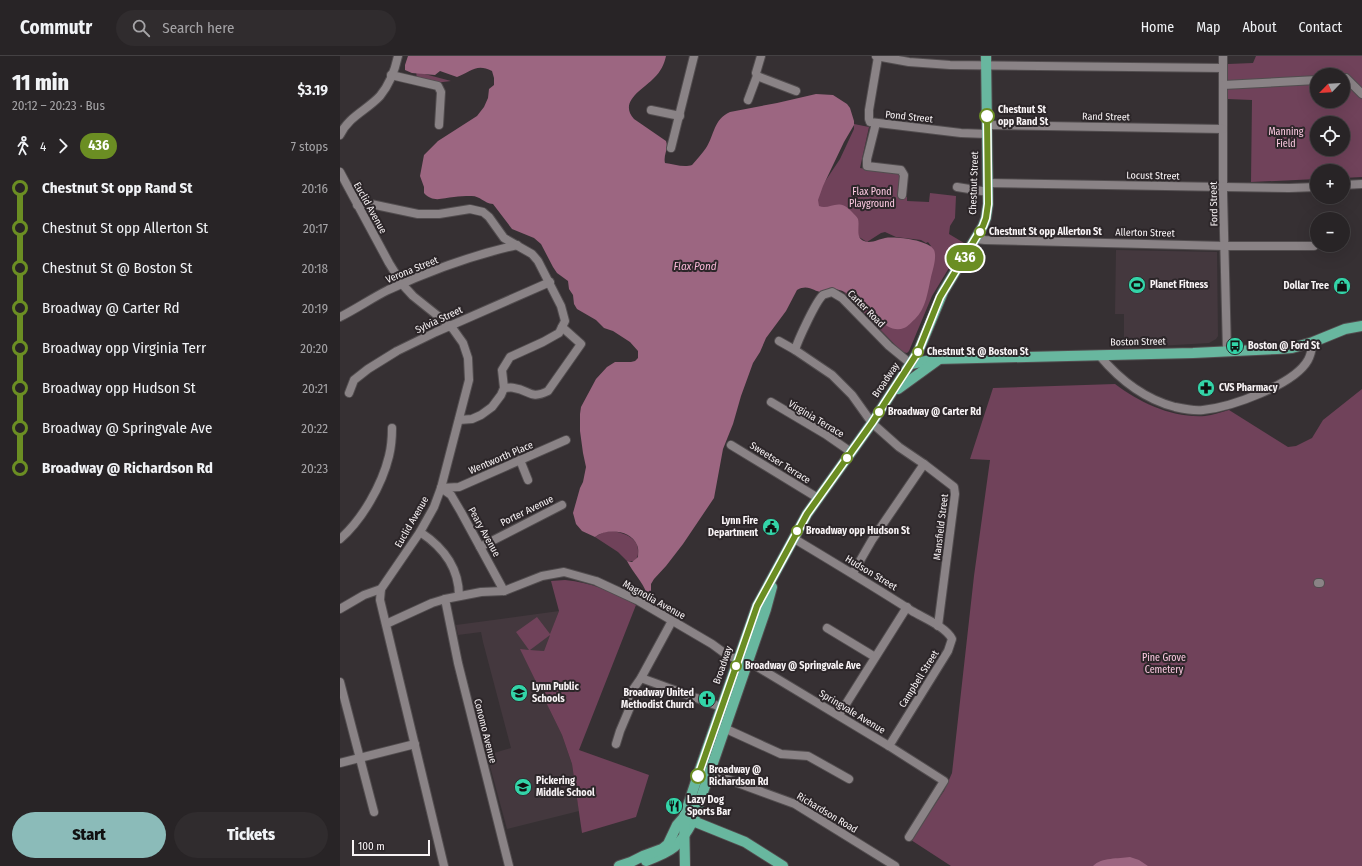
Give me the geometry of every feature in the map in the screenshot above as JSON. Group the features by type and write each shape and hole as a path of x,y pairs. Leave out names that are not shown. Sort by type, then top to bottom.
{"main road":[{"name":"Chestnut Street","path":"911,364 921,347 944,292 981,231 986,218 988,187 986,61"},
{"name":"Boston Street","path":"911,364 926,360 940,359 1291,348 1313,342 1344,329 1362,326"},
{"path":"890,395 940,359"},
{"name":"Broadway","path":"646,862 670,851 686,834 689,819 705,770 721,707 766,609 777,569 807,514 872,423 911,364"},
{"name":"Broadway","path":"705,770 724,728 743,661"},
{"name":"Broadway","path":"619,866 662,849 672,838 677,825 689,819"},
{"path":"689,819 745,842 782,866"},
{"path":"685,861 686,834"},
{"name":"Broadway","path":"631,862 646,862 674,857 685,861"}],"street":[{"path":"342,127 384,90 392,75 398,56"},
{"path":"671,148 694,56"},
{"path":"748,100 757,76 756,73 761,56"},
{"path":"877,56 909,59 1223,68"},
{"name":"Pond Street","path":"877,56 868,115 870,122 961,133 987,130"},
{"name":"Ford Street","path":"1223,56 1227,351"},
{"path":"392,75 438,86 440,88 439,125"},
{"path":"757,76 796,91"},
{"path":"1223,85 1310,80"},
{"path":"1350,82 1362,94"},
{"path":"651,110 680,116"},
{"path":"340,119 342,127 340,135"},
{"path":"876,123 867,159 867,166 901,170 904,175 902,195"},
{"name":"Rand Street","path":"987,130 1224,129"},
{"name":"Euclid Avenue","path":"340,173 402,284 413,296 450,326 463,343 468,358 468,380 459,420 441,488 434,507 420,532 381,589"},
{"path":"1350,185 1362,184"},
{"name":"Locust Street","path":"957,188 1310,187"},
{"path":"357,205 366,203 418,214 439,214 466,210 483,212 488,216 502,236 532,254 538,261 550,282 561,306 565,321 559,333 510,357 502,370 504,388 502,395 492,408 481,416 472,419 459,420"},
{"path":"495,250 500,245 502,236"},
{"name":"Allerton Street","path":"976,239 1225,246 1310,246"},
{"name":"Verona Street","path":"341,314 430,272 495,250 518,245"},
{"name":"Sylvia Street","path":"349,393 354,380 368,369 397,352 450,326 550,282"},
{"name":"Carter Road","path":"796,350 798,342 814,309 823,295 832,292 842,298 889,346 911,364"},
{"path":"504,388 513,388 528,394 540,395 548,391 581,344 562,327"},
{"path":"779,341 796,350 832,375 852,395 872,423"},
{"path":"1099,355 1127,384 1146,395 1164,404 1175,407 1203,410 1251,397 1270,390 1283,382 1297,372 1308,360 1313,342"},
{"name":"Virginia Terrace","path":"771,402 825,434 851,452"},
{"name":"Mansfield Street","path":"872,423 899,447 952,484 955,490 938,626"},
{"path":"340,539 350,530 366,508 386,469 390,455 392,428"},
{"name":"Wentworth Place","path":"441,488 459,487 566,440"},
{"name":"Sweetser Terrace","path":"731,444 818,498"},
{"path":"520,460 528,480"},
{"path":"853,573 872,540 924,464"},
{"name":"Peary Avenue","path":"441,488 451,495 504,591"},
{"name":"Porter Avenue","path":"480,547 562,505"},
{"path":"420,532 436,544 447,558 458,582 459,596"},
{"name":"Hudson Street","path":"794,538 938,626"},
{"name":"Magnolia Avenue","path":"386,624 445,599 481,592 504,591 542,576 564,572 596,581 630,596 728,655 743,661"},
{"path":"340,609 364,595 381,589 380,600 444,866"},
{"name":"Conomo Avenue","path":"445,599 458,663 509,866"},
{"path":"839,715 907,607"},
{"path":"616,744 630,705 627,698 641,678 672,621"},
{"name":"Campbell Street","path":"889,746 951,645 951,636 938,626"},
{"path":"827,628 875,657"},
{"name":"Springvale Avenue","path":"743,661 756,666 839,715 944,781 909,837"},
{"path":"641,678 721,707"},
{"path":"340,682 374,812"},
{"path":"724,728 782,754 808,756 849,779"},
{"path":"340,763 415,744"},
{"name":"Richardson Road","path":"705,770 795,804 895,866"}],"shaded area":[{"path":"1116,250 1217,252 1218,336 1216,339 1209,343 1124,348 1124,314 1115,314"},
{"name":"Lynn Public Schools","path":"559,611 544,651 521,650 562,735 572,764 579,811 507,829 487,755 511,748 481,632 458,635 456,625"}],"green space":[{"path":"415,56 417,72 451,81 427,84 417,82"},
{"name":"Manning Field","path":"1256,56 1362,56 1362,177 1350,178 1350,164 1310,164 1310,179 1251,182 1252,100 1228,99 1228,64 1253,63"},
{"name":"Flax Pond Playground","path":"854,124 869,127 860,168 900,174 899,197 907,197 907,201 929,202 930,193 956,196 955,218 950,226 949,234 964,243 932,296 907,353 902,352 843,291 931,246 928,242 926,243 921,240 896,237 885,232 867,242 816,215 818,192 840,159 854,129"},
{"name":"Pine Grove Cemetery","path":"1115,384 1146,403 1181,415 1205,416 1229,410 1288,447 1296,446 1312,438 1323,420 1362,389 1362,866 951,866 911,840 944,791 952,773 974,576 990,460 970,459 993,388"},
{"path":"613,531 630,537 636,543 638,547 638,555 634,561 627,561 618,552 595,537 604,532"},
{"path":"551,581 575,581 593,586 611,592 636,605 579,750 649,775 636,817 582,833 572,764 562,735 520,649 529,650 516,632 537,617 550,634 559,611","holes":["550,635 544,651 530,650"]}],"water":[{"name":"Flax Pond","path":"408,56 666,56 659,73 634,96 629,107 630,113 634,119 666,141 667,147 665,163 682,166 692,165 709,143 717,123 724,115 730,112 816,94 833,95 847,104 850,108 854,125 844,142 823,186 818,200 819,206 827,207 838,204 847,207 858,219 859,235 864,241 872,242 890,238 904,238 919,241 934,250 934,263 924,305 919,315 904,328 898,329 886,326 862,303 842,291 830,289 820,292 808,288 801,288 797,290 786,311 766,338 753,363 733,424 723,449 714,498 683,544 654,579 651,584 650,593 647,594 643,585 627,561 632,562 638,557 638,548 634,540 630,536 618,532 606,532 595,537 582,531 576,524 573,513 586,467 580,431 581,407 596,379 607,367 615,362 635,361 638,358 638,351 630,342 613,331 604,328 596,320 577,309 574,304 573,295 569,289 568,281 557,273 541,244 534,238 512,229 493,204 473,196 434,199 424,193 424,187 420,176 424,155 438,141 477,116 484,107 488,98 489,89 494,85 494,78 492,71 482,68 474,69 457,77 440,71 435,75 412,73 405,70"},
{"path":"1130,857 1139,860 1148,866 1093,866 1105,860"}],"bus line":[{"name":"436","path":"698,776 757,606 807,514 872,423 918,352 940,297 981,231 986,218 988,204 987,116"}],"place":[{"name":"Chestnut St opp Rand St","path":"987,116"},
{"name":"Chestnut St opp Allerton St","path":"980,232"},
{"name":"Planet Fitness","path":"1137,285"},
{"name":"Dollar Tree","path":"1342,286"},
{"name":"Boston @ Ford St","path":"1235,346"},
{"name":"Chestnut St @ Boston St","path":"918,352"},
{"name":"CVS Pharmacy","path":"1206,388"},
{"name":"Broadway @ Carter Rd","path":"879,412"},
{"name":"Lynn Fire Department","path":"771,527"},
{"name":"Broadway opp Hudson St","path":"797,531"},
{"name":"Broadway @ Springvale Ave","path":"736,666"},
{"name":"Lynn Public Schools","path":"519,693"},
{"name":"Broadway United Methodist Church","path":"707,699"},
{"name":"Broadway @ Richardson Rd","path":"698,776"},
{"name":"Pickering Middle School","path":"523,787"},
{"name":"Lazy Dog Sports Bar","path":"674,806"}]}
